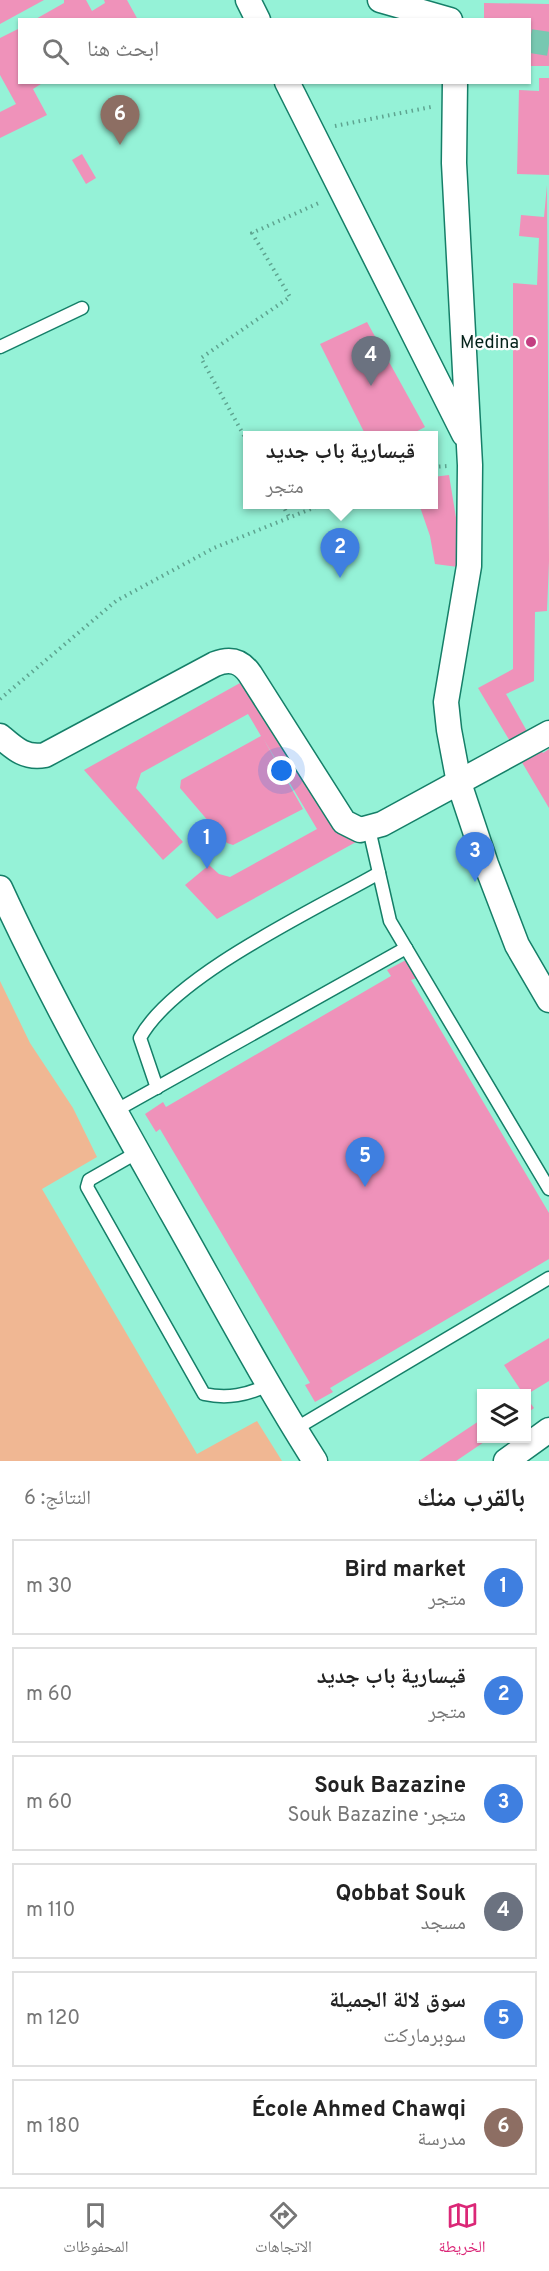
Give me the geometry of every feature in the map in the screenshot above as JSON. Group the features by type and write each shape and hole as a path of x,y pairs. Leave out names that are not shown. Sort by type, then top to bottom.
{"street":[{"path":"248,0 257,18"},
{"path":"380,0 443,18"},
{"path":"288,84 469,443"},
{"path":"455,92 454,163 469,443 469,566 446,702 459,783 486,864 517,945 549,1000"},
{"path":"0,736 22,753 31,756 45,755 215,664 231,660 245,667 250,674 344,822 360,830 369,829 459,783 549,733"},
{"path":"0,888 28,949 115,1111 268,1385 315,1461"},
{"path":"506,1461 549,1430"}],"lane":[{"path":"0,347 82,308"},
{"path":"369,829 390,921 549,1189"},
{"path":"157,1088 140,1038 180,994 225,960 379,873"},
{"path":"115,1111 406,948"},
{"path":"138,1152 89,1180 87,1187 144,1293 204,1394 221,1397 248,1394 268,1385"},
{"path":"295,1429 549,1278"}],"path":[{"path":"310,131 455,92"},
{"path":"243,434 201,358 290,297 252,233 342,193"},
{"path":"285,509 289,517"},
{"path":"0,699 116,601 214,548 310,509"}],"shaded area":[{"path":"0,981 30,1043 73,1108 97,1157 42,1189 197,1454 257,1421 282,1461 0,1461"}],"building":[{"path":"0,0 44,0 0,24"},
{"path":"64,0 86,0 92,11 105,3 104,0 127,0 137,18 38,18 64,3"},
{"path":"484,3 549,4 549,66 531,66 531,18 484,18"},
{"path":"18,29 18,84 41,84 33,89 47,115 0,138 0,112 16,104 0,75 0,38"},
{"path":"539,78 549,78 549,175 517,174 519,90 539,91"},
{"path":"82,154 96,178 86,184 72,160"},
{"name":"Medina","path":"547,185 549,561 547,611 535,612 534,681 506,694 528,733 511,743 478,688 513,669 513,283 537,285 539,238 519,236 521,215 544,217"},
{"path":"367,322 425,427 417,431 364,431 320,344"},
{"path":"449,475 459,536 458,567 435,564 430,536 421,509 438,509 438,476"},
{"path":"249,678 356,842 217,919 185,885 209,865 219,874 230,877 317,829 263,738 303,809 233,845 227,843 180,788 181,780 261,736 248,714 141,773 136,788 183,842 163,860 84,770"},
{"path":"539,748 543,753 549,749 549,808 520,759"},
{"path":"406,960 417,978 411,980 549,1213 549,1259 330,1388 333,1392 315,1402 305,1385 310,1383 160,1129 156,1132 145,1114 163,1102 166,1107 391,976 387,970"},
{"path":"549,1338 549,1381 531,1392 531,1389 520,1389 504,1365"},
{"path":"477,1422 477,1443 483,1443 456,1461 419,1461"}],"tunnel":[{"path":"531,41 549,44"}],"place":[{"name":"École Ahmed Chawqi","path":"120,145"},
{"name":"Medina","path":"531,342"},
{"name":"Qobbat Souk","path":"371,386"},
{"name":"قيسارية باب جديد","path":"340,578"},
{"name":"Bird market","path":"207,869"},
{"name":"Souk Bazazine","path":"475,882"},
{"name":"سوق لالة الجميلة","path":"365,1187"}]}
